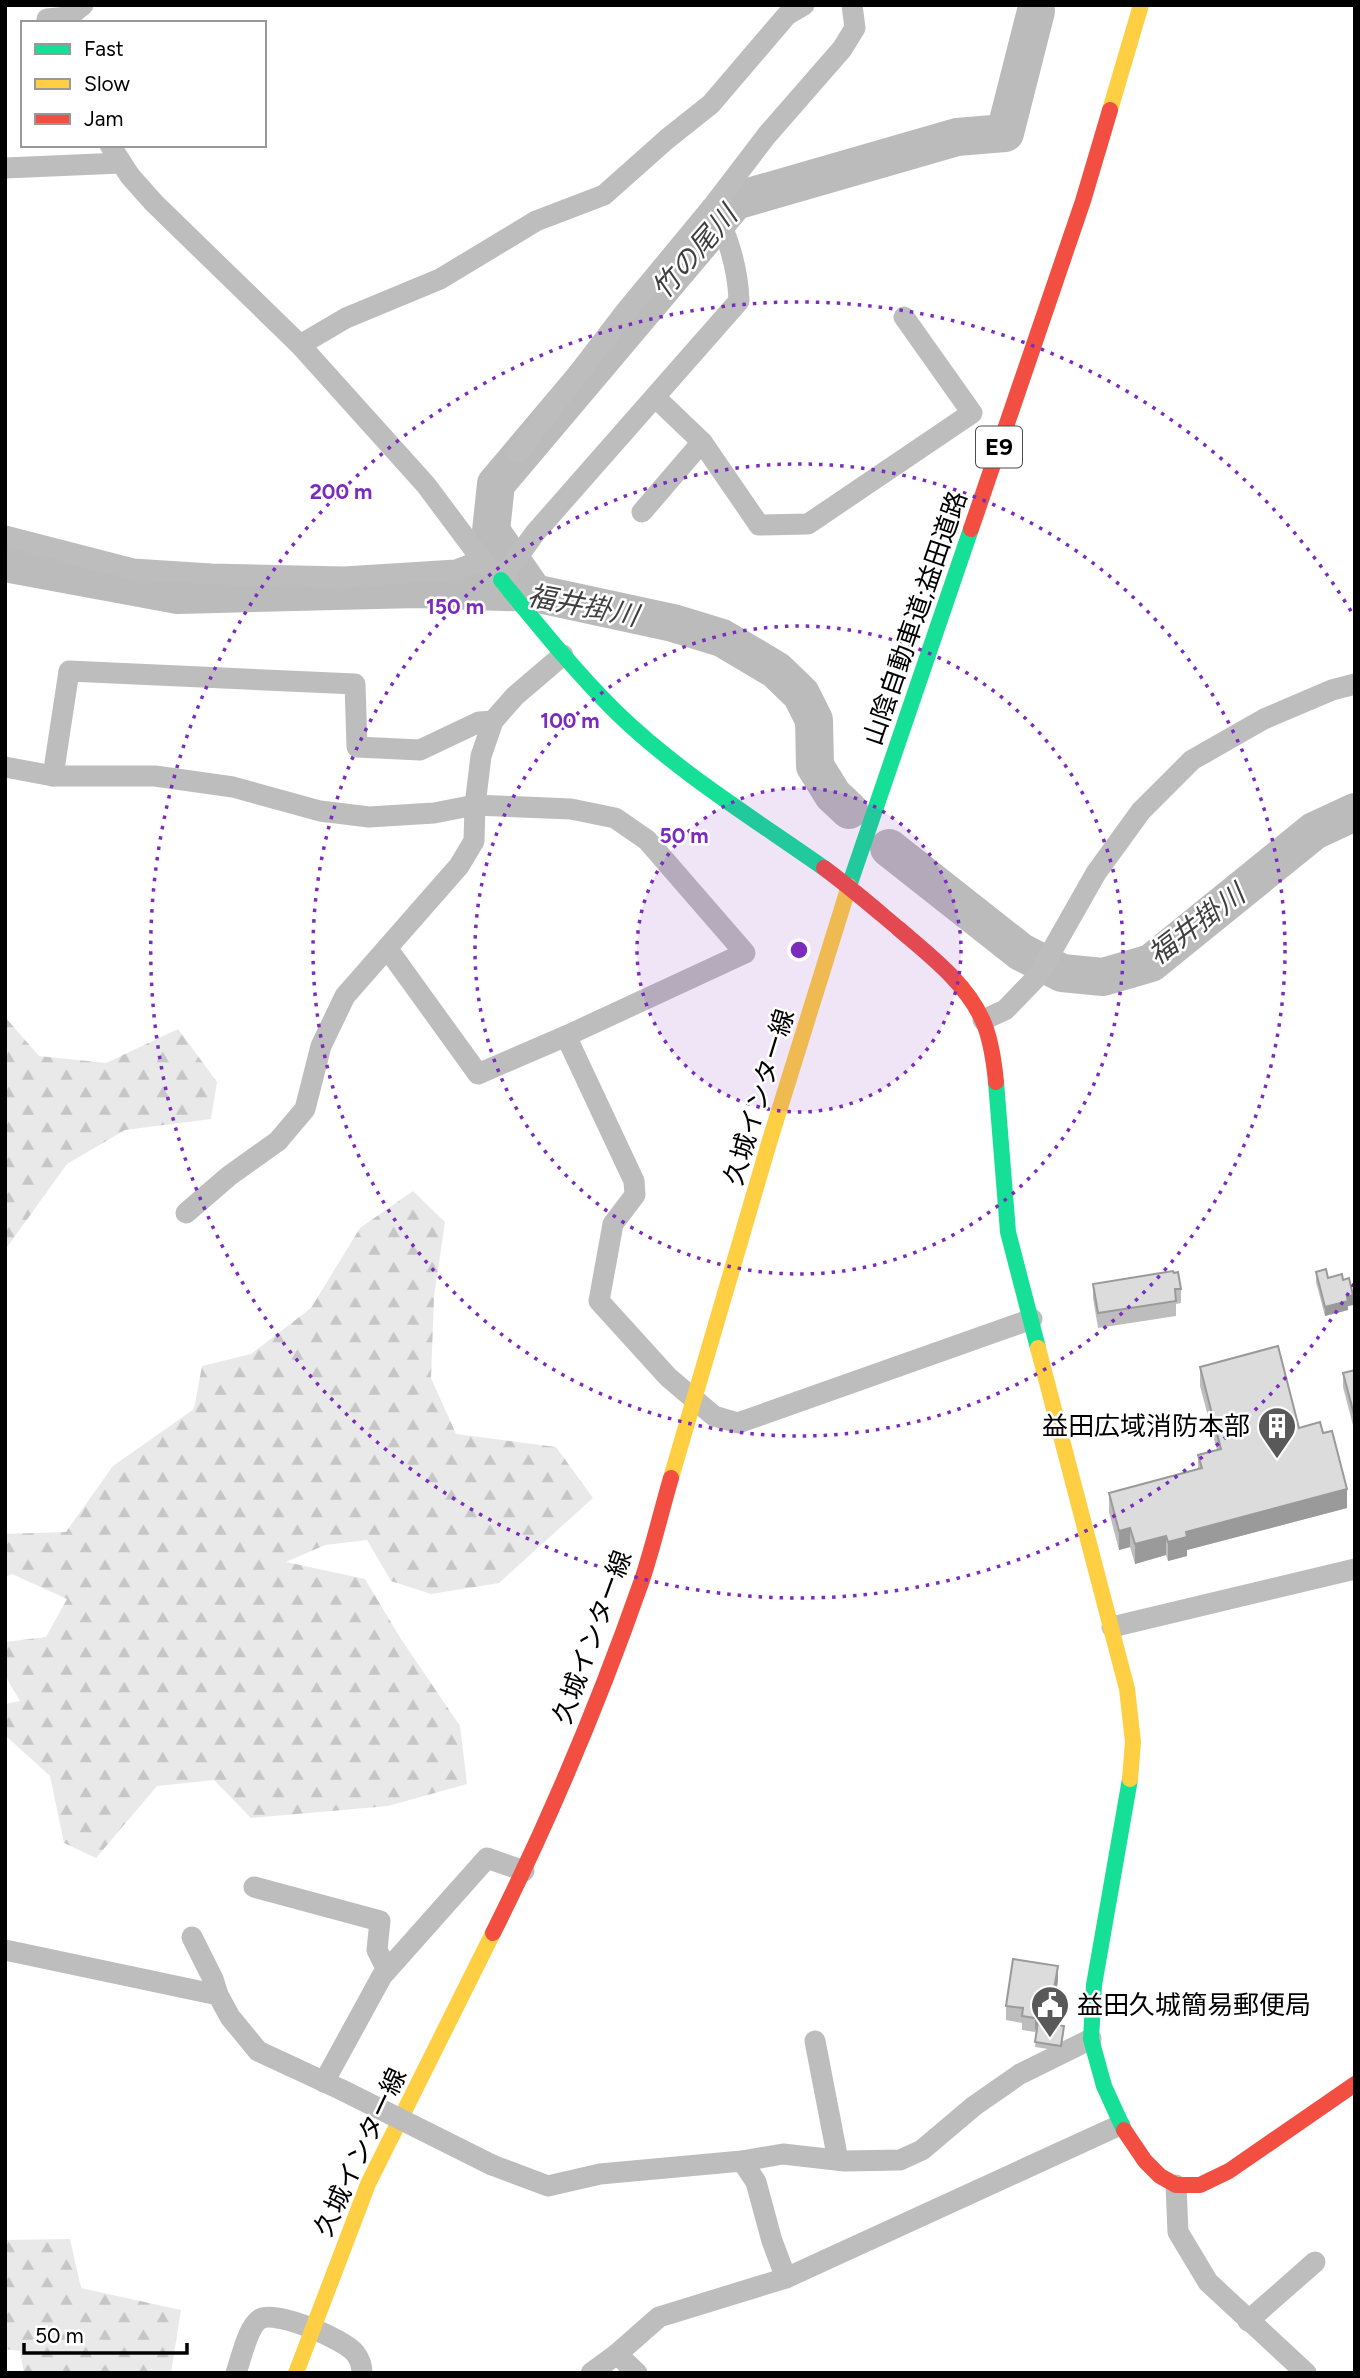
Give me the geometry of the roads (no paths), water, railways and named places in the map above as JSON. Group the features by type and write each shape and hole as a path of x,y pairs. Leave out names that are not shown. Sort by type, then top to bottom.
{"main road":[{"name":"山陰自動車道;益田道路","path":"849,886 1083,201 1141,5"},
{"path":"501,580 563,655 615,711 679,766 849,886 934,959 966,992 982,1020 994,1066 1008,1232 1127,1689 1133,1742 1128,1799 1094,1985 1091,2039 1104,2086 1120,2125 1145,2161 1160,2176 1176,2185 1200,2185 1229,2172 1355,2084"},
{"name":"久城インター線","path":"296,2373 368,2184 524,1871 590,1717 642,1578 769,1143 849,886"}],"street":[{"path":"47,16 68,17 83,5"},
{"path":"300,345 346,318 440,279 536,221 604,195 711,104 787,15 804,5"},
{"path":"518,453 625,312 712,207 767,135 842,49 855,28 852,5"},
{"path":"5,168 115,154 154,203 300,345 426,485 482,560 501,580 535,533 739,301 738,278 720,220 712,207"},
{"path":"655,397 702,442 759,525 808,524 972,412 904,317"},
{"path":"642,512 702,442"},
{"path":"5,536 133,569 211,574 344,577 456,570 482,560"},
{"path":"186,1213 229,1176 278,1142 304,1109 321,1046 345,996 459,866 474,841 481,756 493,721 515,696 563,655"},
{"path":"53,776 69,671 355,684 357,747 421,750 479,722 493,721"},
{"path":"982,1020 1005,1010 1037,977 1096,873 1141,811 1192,760 1264,719 1332,690 1355,684"},
{"path":"5,767 53,776 155,776 233,788 320,811 369,817 434,813 475,804 571,809 614,818 647,840 746,953 478,1074 387,948"},
{"path":"566,1036 634,1181 635,1195 613,1224 599,1301 668,1377 714,1416 738,1423 1032,1319"},
{"path":"1112,1627 1355,1569"},
{"path":"333,2086 387,1970 487,1858 524,1871"},
{"path":"254,1887 380,1921 377,1950 387,1970"},
{"path":"192,1937 230,2017 258,2051 492,2165 548,2186 600,2174 742,2161 783,2154 838,2160 900,2160 922,2150 974,2106 1020,2074 1091,2039"},
{"path":"5,1950 218,1995"},
{"path":"815,2041 838,2160"},
{"path":"591,2373 659,2317 786,2278 1120,2125"},
{"path":"742,2161 756,2182 772,2241 786,2278"},
{"path":"1176,2185 1178,2232 1209,2282 1306,2373"},
{"path":"1248,2320 1315,2262"},
{"path":"236,2373 252,2326 259,2319 268,2316 312,2328 349,2347 356,2354 362,2373"},
{"path":"617,2354 637,2373"}],"waterway":[{"name":"竹の尾川","path":"534,593 491,531 496,484 735,201 957,137 1005,133 1036,11"},
{"name":"福井掛川","path":"5,563 178,595 417,589 534,593 673,623 722,638 776,670 801,694 814,720 815,766 833,795 849,810"},
{"name":"福井掛川","path":"889,848 1021,952 1062,973 1103,977 1151,963 1314,831 1355,812"}],"place":[{"name":"益田広域消防本部","path":"1277,1460"},
{"name":"益田久城簡易郵便局","path":"1050,2039"}]}
